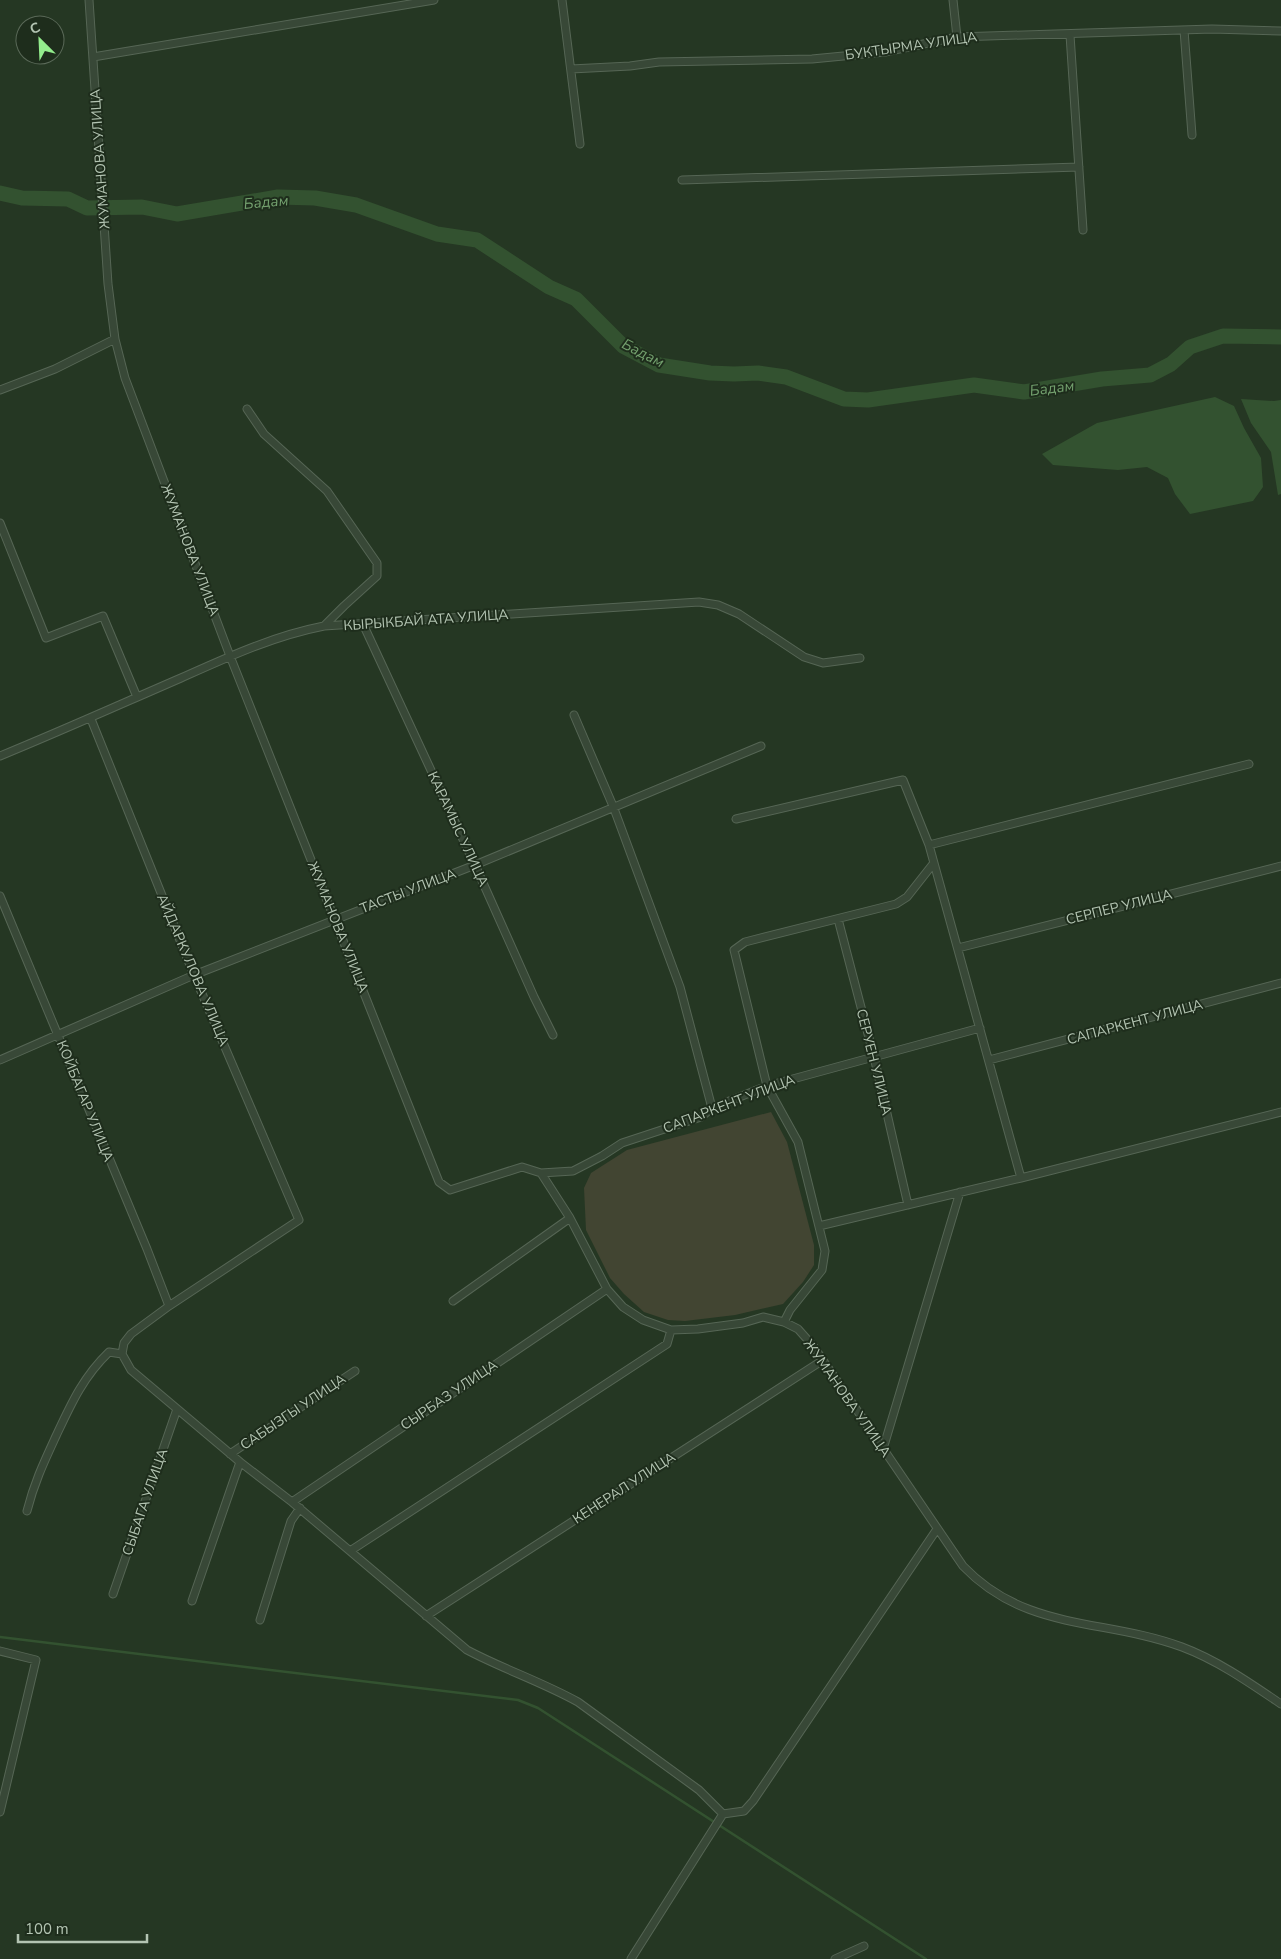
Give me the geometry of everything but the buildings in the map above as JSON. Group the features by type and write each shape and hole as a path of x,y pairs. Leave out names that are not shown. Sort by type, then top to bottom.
{"street":[{"name":"ЖУМАНОВА УЛИЦА","path":"89,0 108,284 115,339 125,378 230,656 439,1182 450,1190 522,1167 541,1173 570,1218 607,1289 623,1307 643,1320 671,1330 743,1323 763,1317 784,1322 798,1329 823,1360 963,1566 990,1591 1013,1604 1053,1619 1157,1639 1183,1647 1233,1672 1281,1704"},
{"path":"93,57 434,0"},
{"path":"562,0 580,144"},
{"path":"953,0 957,37"},
{"name":"БУКТЫРМА УЛИЦА","path":"571,69 630,66 659,62 812,58 885,52 957,37 1070,35 1212,29 1281,30"},
{"path":"1184,30 1192,136"},
{"path":"1070,35 1083,230"},
{"path":"682,180 1079,168"},
{"path":"0,390 55,369 115,339"},
{"path":"247,409 264,434 327,491 377,563 377,576 324,626"},
{"path":"0,523 46,638 102,616 137,697"},
{"name":"КЫРЫКБАЙ АТА УЛИЦА","path":"0,756 90,719 267,640 301,630 324,626 698,602 718,605 739,614 804,657 823,663 860,658"},
{"name":"КАРАМЫС УЛИЦА","path":"363,624 553,1035"},
{"path":"574,715 613,806 680,987 712,1108"},
{"name":"АЙДАРКУЛОВА УЛИЦА","path":"90,719 194,975 299,1220 169,1306"},
{"name":"ТАСТЫ УЛИЦА","path":"0,1060 194,975 475,865 761,746"},
{"path":"929,845 1249,764"},
{"path":"736,818 903,780 929,845 1021,1178"},
{"path":"784,1322 790,1310 822,1270 825,1251 798,1142 767,1086 734,950 745,942 896,904 907,896 933,864"},
{"name":"СЕРПЕР УЛИЦА","path":"958,948 1281,866"},
{"name":"КОЙБАГАР УЛИЦА","path":"0,896 169,1306"},
{"name":"СЕРУЕН УЛИЦА","path":"838,919 874,1057 908,1205"},
{"name":"САПАРКЕНТ УЛИЦА","path":"989,1060 1281,983"},
{"name":"САПАРКЕНТ УЛИЦА","path":"541,1173 572,1171 602,1156 622,1143 701,1117 712,1108 767,1086 980,1028"},
{"path":"819,1226 1021,1178 1281,1112"},
{"path":"883,1449 960,1192"},
{"path":"452,1301 570,1218"},
{"name":"СЫРБАЗ УЛИЦА","path":"292,1502 607,1289"},
{"path":"169,1306 131,1334 124,1344 122,1354 131,1370 230,1454 300,1508 467,1650 486,1661 559,1691 578,1702 699,1790 723,1814"},
{"path":"350,1551 667,1344 671,1330"},
{"path":"27,1511 34,1483 79,1388 98,1362 109,1352 122,1354"},
{"name":"КЕНЕРАЛ УЛИЦА","path":"426,1616 823,1360"},
{"name":"САБЫЗГЫ УЛИЦА","path":"230,1454 356,1371"},
{"name":"СЫБАГА УЛИЦА","path":"114,1594 176,1409"},
{"name":"САБЫЗГЫ УЛИЦА","path":"192,1601 240,1462"},
{"path":"260,1620 292,1521 300,1508"},
{"path":"631,1959 723,1814 744,1811 753,1802 937,1529"},
{"path":"0,1651 36,1660 0,1812"},
{"path":"835,1959 864,1946"}],"shaded area":[{"path":"1215,397 1234,406 1261,458 1263,487 1253,501 1190,514 1175,494 1168,478 1147,467 1118,470 1053,465 1042,454 1097,423"},
{"path":"1241,399 1281,400 1281,494 1278,495 1271,452 1251,423"},
{"path":"771,1112 787,1142 814,1245 814,1265 803,1282 783,1304 735,1315 685,1321 668,1320 644,1312 610,1278 586,1230 584,1188 591,1173 627,1150"}],"waterway":[{"name":"Бадам","path":"0,193 22,198 68,199 87,208 142,207 177,214 278,197 315,198 356,205 437,234 477,240 549,287 576,299 623,346 659,365 710,373 758,373 786,377 844,399 868,400 974,385 1024,392 1102,379 1150,375 1171,364 1190,347 1223,336 1281,337"},
{"path":"0,1637 518,1700 538,1708 926,1959"}]}
